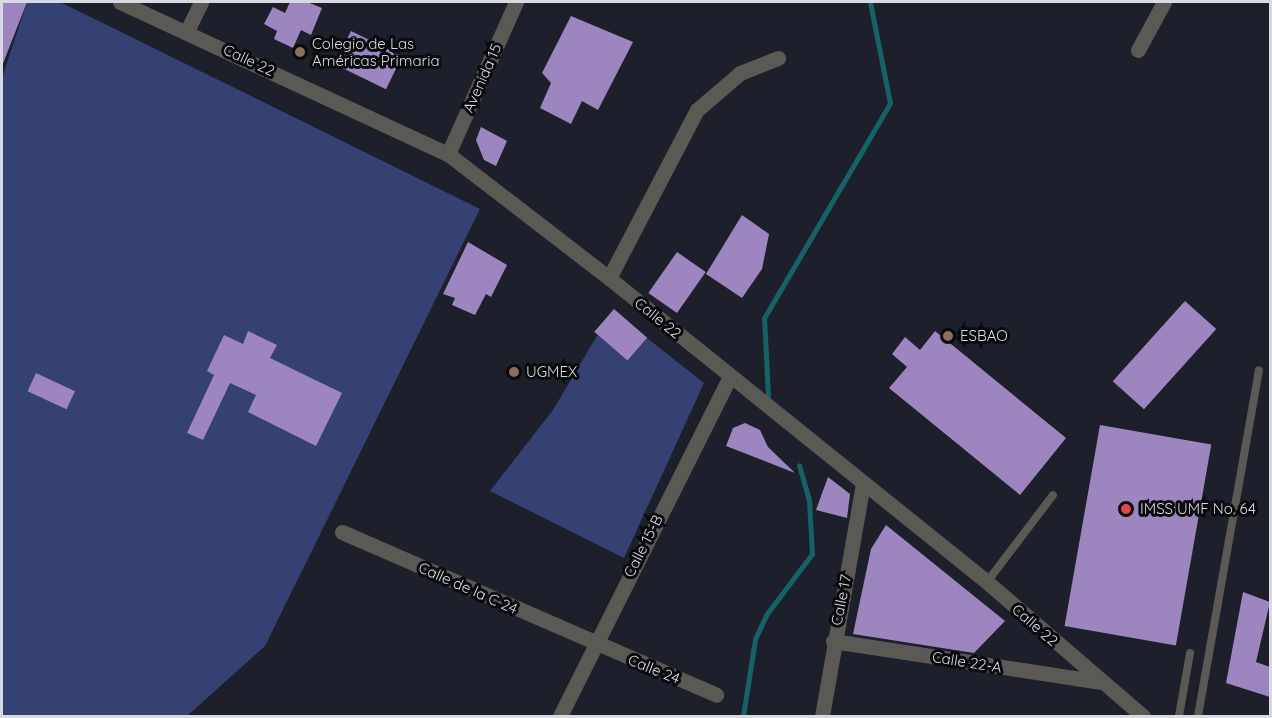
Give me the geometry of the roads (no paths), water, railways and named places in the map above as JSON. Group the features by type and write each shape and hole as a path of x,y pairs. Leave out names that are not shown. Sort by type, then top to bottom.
{"street":[{"name":"Calle 22","path":"120,2 187,31 448,154 609,278 987,582 1138,714"},
{"path":"187,31 201,2"},
{"name":"Avenida 15","path":"448,154 516,2"},
{"path":"1138,50 1164,2"},
{"path":"609,278 697,110 740,73 778,58"},
{"name":"Calle 15-B","path":"560,717 593,644 730,376"},
{"name":"Calle 17","path":"822,717 863,484"},
{"name":"Calle de la C 24","path":"342,532 593,644"},
{"name":"Calle 22-A","path":"834,641 1100,682"},
{"name":"Calle 24","path":"593,644 716,695"}],"lane":[{"path":"1198,717 1258,370"},
{"path":"987,582 1053,495"},
{"path":"1179,717 1190,653"}],"waterway":[{"path":"768,396 764,318 890,103 870,2"},
{"path":"743,716 755,639 766,615 812,554 809,500 799,465"}],"place":[{"name":"Colegio de Las Américas Primaria","path":"300,52"},
{"name":"ESBAO","path":"948,336"},
{"name":"UGMEX","path":"514,372"},
{"name":"IMSS UMF No. 64","path":"1126,509"}]}
